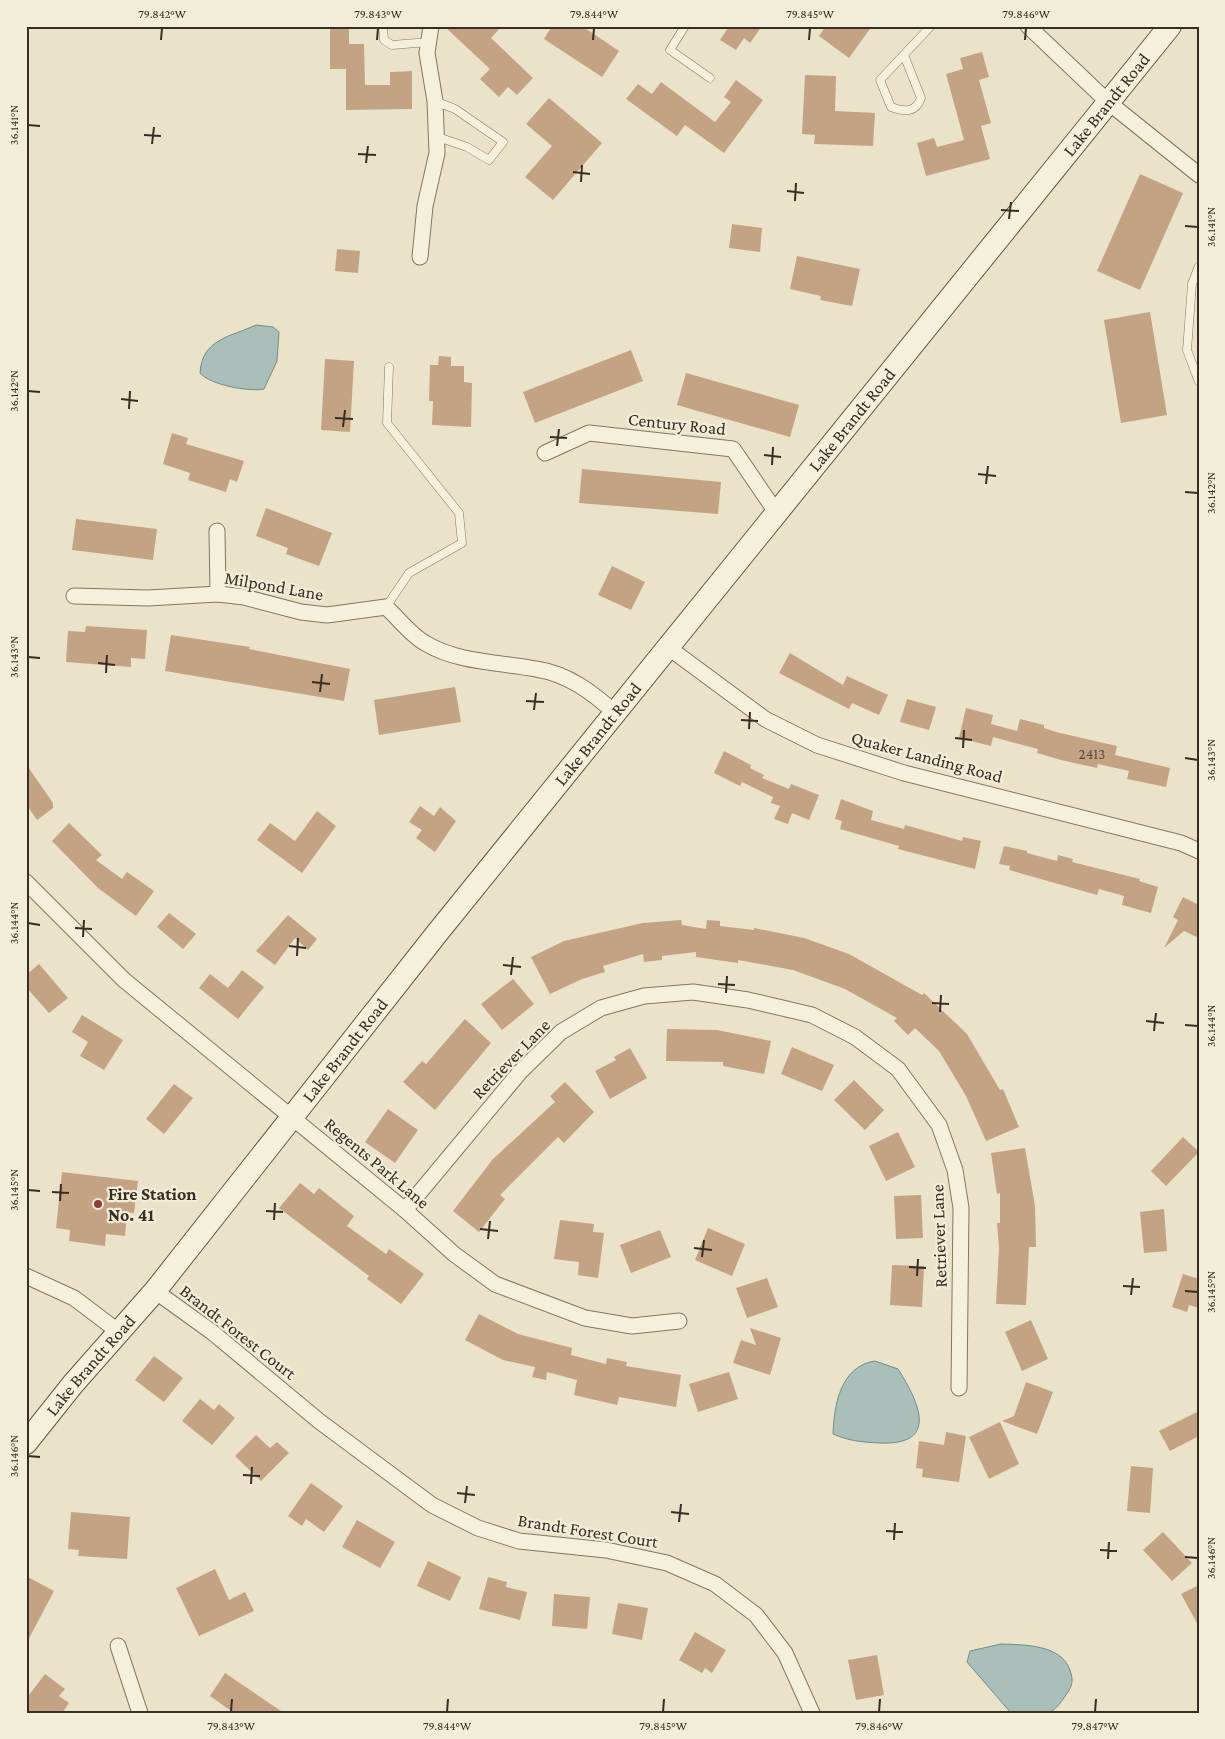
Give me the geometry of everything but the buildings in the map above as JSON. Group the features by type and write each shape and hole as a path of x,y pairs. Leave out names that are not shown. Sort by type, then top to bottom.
{"street":[{"path":"420,257 425,206 437,153 438,137 435,101 427,53 431,26"},
{"path":"1028,26 1108,102 1199,175"},
{"name":"Lake Brandt Road","path":"26,1443 118,1332 155,1291 293,1119 438,932 1170,26"},
{"name":"Century Road","path":"545,453 589,433 733,449 776,512"},
{"path":"217,531 218,594"},
{"name":"Milpond Lane","path":"74,596 148,598 218,594 244,597 301,612 327,615 386,607"},
{"path":"386,607 424,643 475,661 538,669 562,677 590,690 615,713"},
{"name":"Quaker Landing Road","path":"669,648 765,719 817,745 904,773 1181,843 1199,851"},
{"name":"Regents Park Lane","path":"26,882 124,980 405,1210 454,1254 495,1284 585,1318 632,1326 679,1321"},
{"name":"Retriever Lane","path":"405,1210 520,1072 561,1032 601,1008 644,996 693,992 748,1000 812,1016 855,1036 898,1069 939,1125 955,1170 961,1208 960,1388"},
{"path":"26,1276 74,1298 118,1332"},
{"name":"Brandt Forest Court","path":"155,1291 212,1332 319,1421 432,1505 478,1528 519,1541 606,1550 667,1563 715,1584 756,1615 785,1653 812,1713"},
{"path":"118,1646 140,1713"}],"lane":[{"path":"383,26 384,40 392,45 429,42"},
{"path":"685,26 670,50 710,78"},
{"path":"904,55 921,98 918,106 911,110 903,111 892,107 880,80 931,26"},
{"path":"435,101 455,109 503,142 489,160 467,147 438,137"},
{"path":"1199,266 1192,284 1187,350 1199,382"},
{"path":"386,607 409,573 462,543 459,513 387,423 389,367"}],"water":[{"path":"256,325 273,327 279,332 277,361 264,389 230,387 212,381 200,373 206,353 212,346 227,336"},
{"path":"875,1361 898,1369 906,1382 917,1408 919,1420 917,1430 911,1437 898,1442 879,1443 861,1442 833,1434 838,1399 847,1378 863,1364"},
{"path":"1001,1644 1040,1648 1059,1655 1065,1661 1071,1673 1072,1684 1060,1703 1050,1712 1041,1714 1011,1713 967,1662 970,1651"}],"place":[{"name":"Fire Station No. 41","path":"98,1204"}]}
